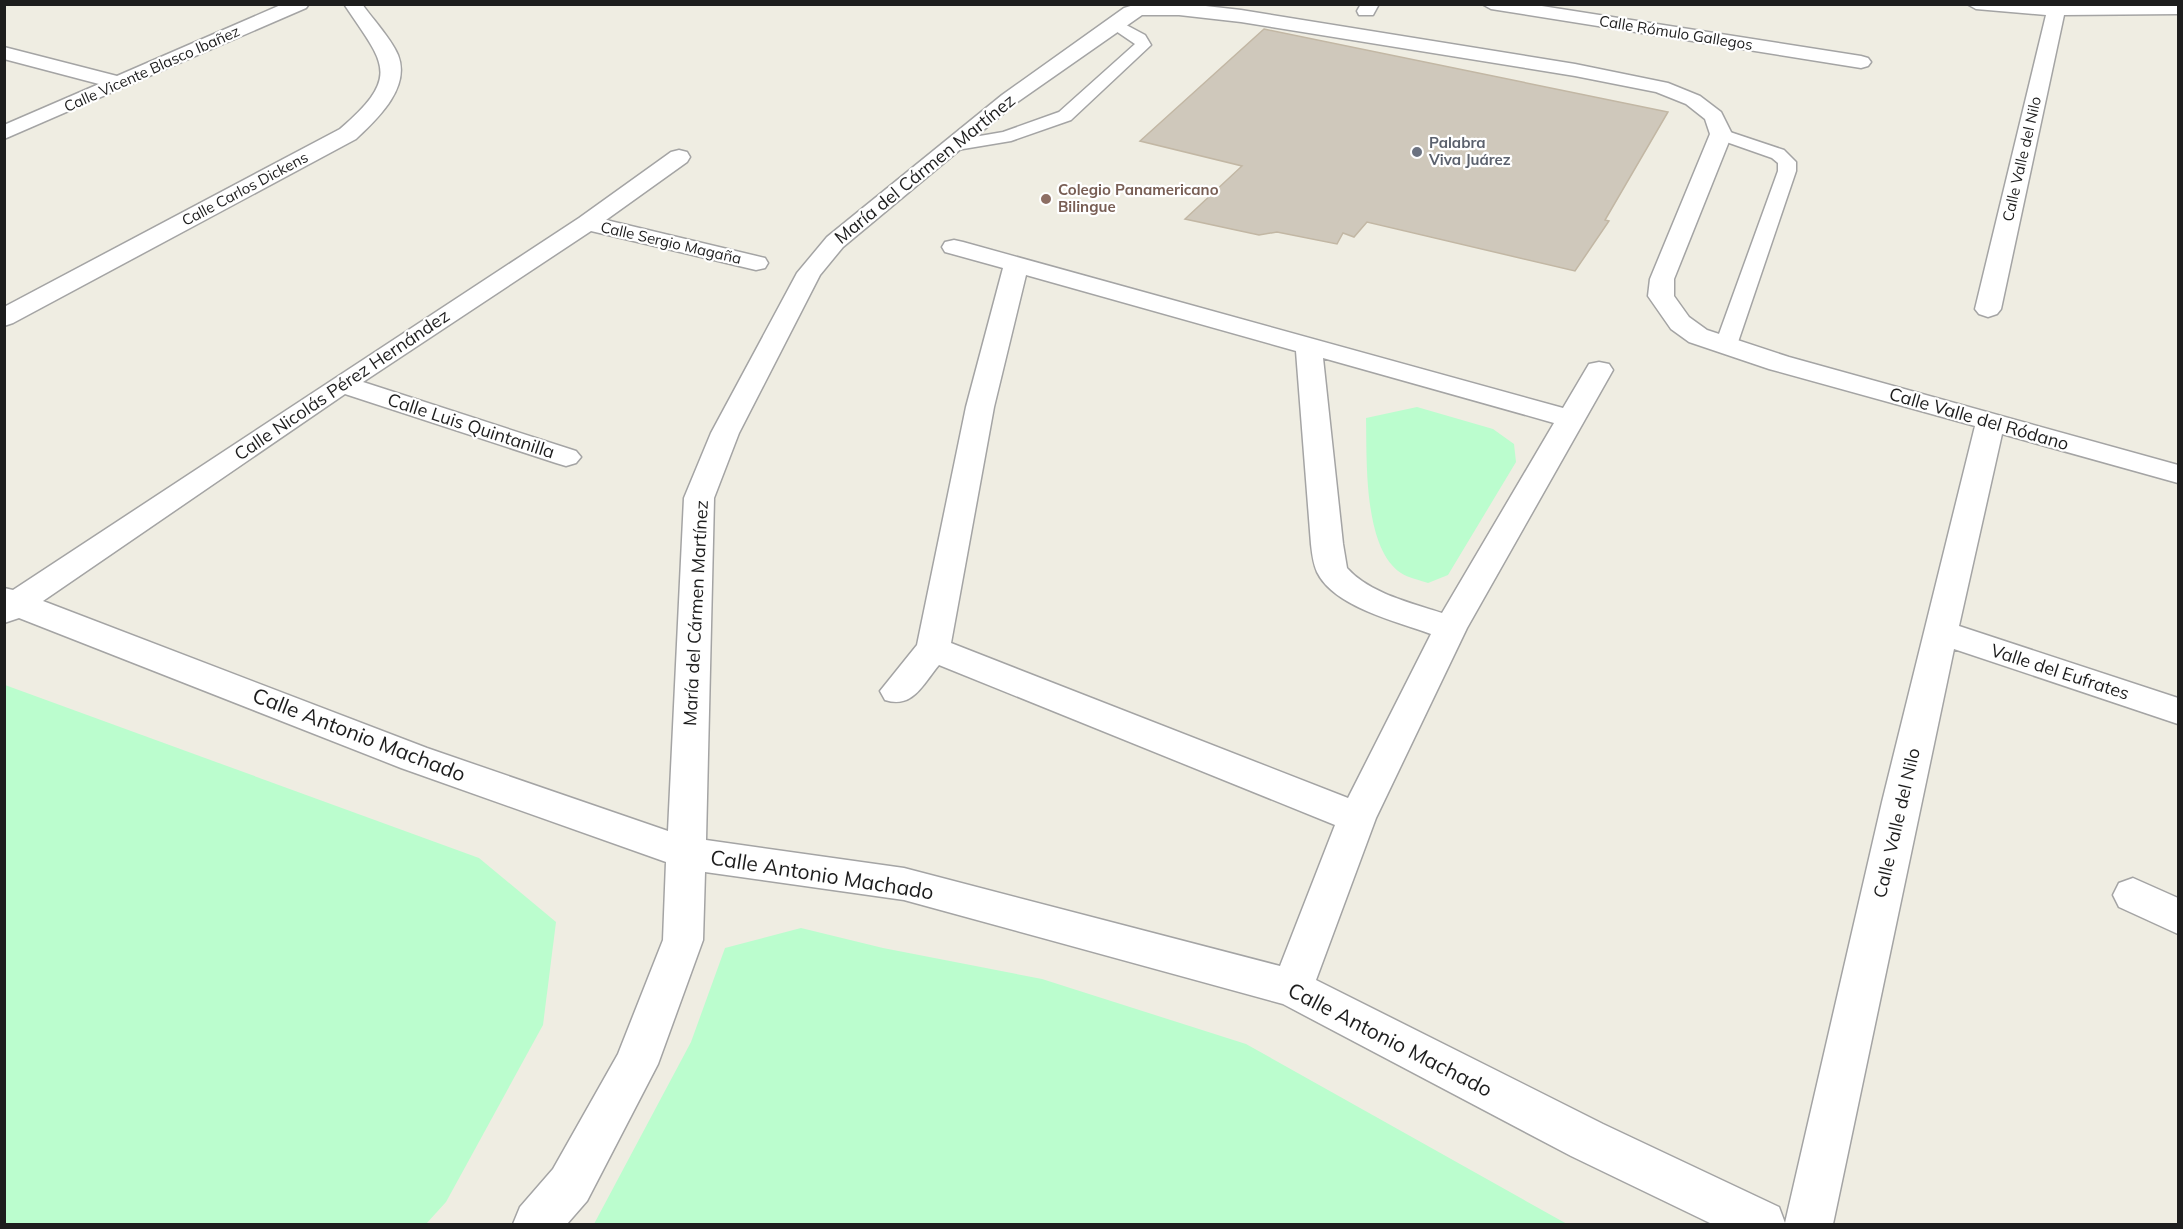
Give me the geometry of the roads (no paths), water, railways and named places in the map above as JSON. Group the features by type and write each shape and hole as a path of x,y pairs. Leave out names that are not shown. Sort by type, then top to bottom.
{"street":[{"name":"Calle Vicente Blasco Ibañez","path":"4,134 300,4"},
{"name":"Calle Carlos Dickens","path":"4,318 348,134 368,117 380,103 390,79 389,57 353,4"},
{"name":"Calle Rómulo Gallegos","path":"1491,4 1861,62"},
{"path":"1976,4 2056,10 2178,9"},
{"path":"1123,18 1142,9 1179,9 1242,16 1575,70 1650,85 1693,100 1714,116 1721,134"},
{"name":"Calle Valle del Nilo","path":"1988,309 2056,10"},
{"name":"María del Cármen Martínez","path":"537,1224 570,1185 636,1064 683,940 699,498 725,433 809,273 836,242 1010,99 1123,18"},
{"path":"4,53 119,83"},
{"name":"Calle Valle del Ródano","path":"1721,134 1662,279 1661,296 1680,323 1698,336 1779,363 2178,474"},
{"name":"Calle Nicolás Pérez Hernández","path":"9,605 587,223 679,157"},
{"name":"Calle Sergio Magaña","path":"587,223 756,263"},
{"path":"954,247 1309,348 1570,419"},
{"path":"897,691 933,649 980,407 1016,265"},
{"path":"1309,348 1327,544 1332,571 1342,584 1363,596 1450,628"},
{"path":"1292,988 1358,818 1450,628 1599,370"},
{"name":"Calle Luis Quintanilla","path":"342,384 566,457"},
{"name":"Calle Valle del Nilo","path":"1809,1224 1898,813 1990,422"},
{"name":"Calle Antonio Machado","path":"9,605 414,758 685,853 904,884 1292,988 1587,1140 1762,1224"},
{"name":"Valle del Eufrates","path":"1941,633 2178,711"},
{"path":"933,649 1358,818"},
{"path":"2133,896 2178,917"}],"lane":[{"path":"951,146 1005,136 1065,116 1143,45 1123,18"},
{"path":"1721,134 1778,154 1787,162 1787,171 1726,345"}],"place":[{"name":"Palabra Viva Juárez","path":"1417,152"},
{"name":"Colegio Panamericano Bilingue","path":"1046,199"}]}
